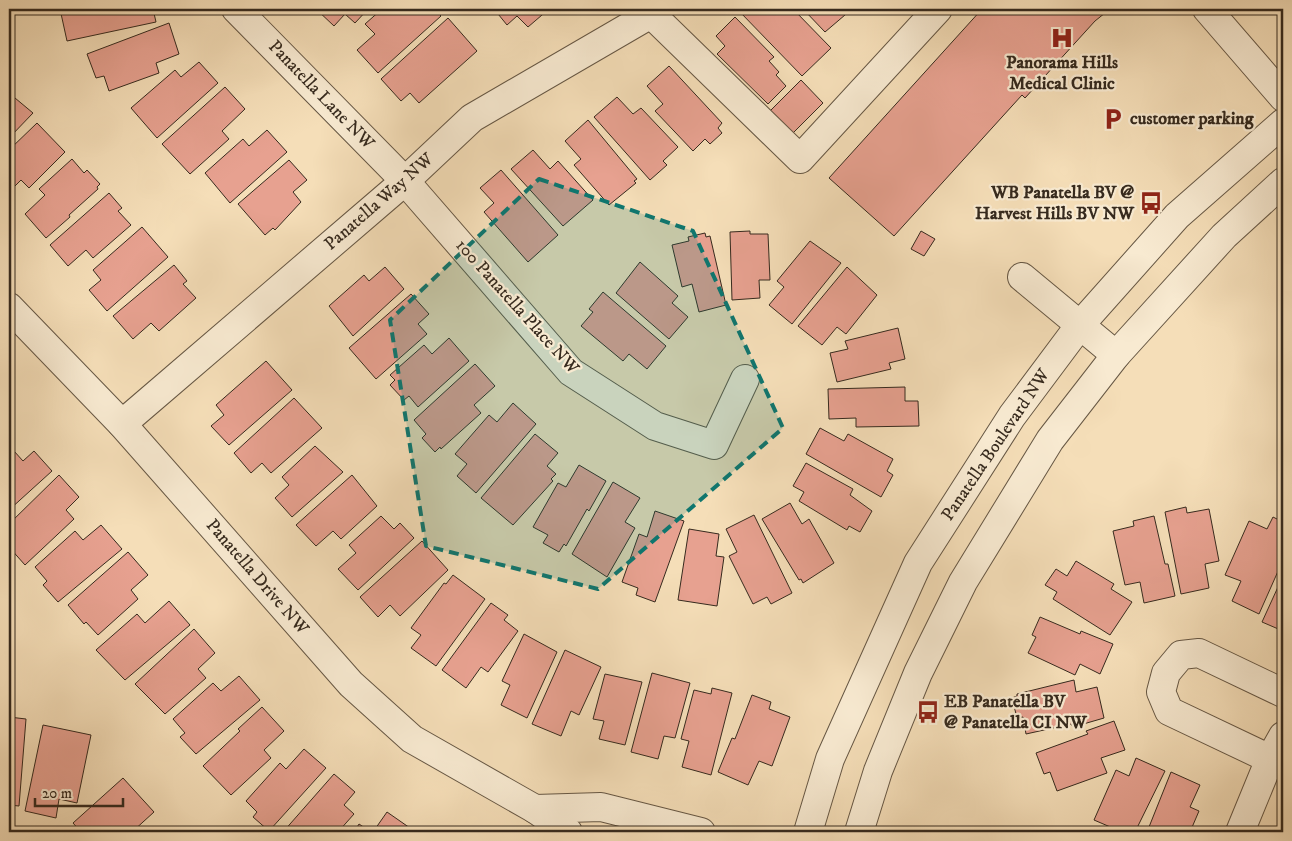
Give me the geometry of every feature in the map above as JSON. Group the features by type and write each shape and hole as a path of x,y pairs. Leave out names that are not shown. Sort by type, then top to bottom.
{"street":[{"name":"Panatella Lane NW","path":"236,9 405,181"},
{"path":"654,12 800,158 938,9"},
{"path":"1207,9 1283,97"},
{"name":"Panatella Way NW","path":"122,424 405,181 472,118 654,12"},
{"name":"Panatella Boulevard NW","path":"808,832 830,760 918,563 1012,416 1080,325 1177,216 1283,123"},
{"name":"100 Panatella Place NW","path":"405,181 571,372 655,426 714,444 746,379"},
{"path":"859,832 878,771 918,673 963,582 1050,440 1116,355 1224,236 1283,182"},
{"path":"1022,277 1116,355"},
{"name":"Panatella Drive NW","path":"9,307 122,424 351,684 412,739 535,810 568,832"},
{"path":"1270,759 1168,711 1161,692 1166,673 1173,662 1181,655 1199,653 1283,693"},
{"path":"1240,832 1270,759 1283,736"},
{"path":"535,810 601,808 701,832"}],"highlighted area":[{"path":"539,179 693,231 783,428 598,589 426,546 390,320"}],"building":[{"path":"60,9 153,9 156,22 67,41"},
{"path":"316,9 368,9 355,23 345,14 334,26"},
{"path":"382,9 434,9 441,16 378,73 357,50 375,34 365,24"},
{"path":"494,9 549,9 528,27 517,16 507,25"},
{"path":"742,9 793,9 831,48 802,76 739,11"},
{"path":"803,9 852,9 825,32"},
{"path":"982,9 1110,9 1095,21 1025,98 1022,95 894,236 829,178"},
{"path":"735,17 774,57 769,61 779,72 776,75 786,86 768,104 717,54 725,46 716,36"},
{"path":"448,18 477,51 419,103 410,93 401,101 381,79"},
{"path":"169,23 179,54 156,63 159,73 109,91 104,76 96,78 87,54"},
{"path":"199,62 218,83 157,138 131,108 175,70 181,77"},
{"path":"669,66 722,123 718,128 722,133 710,144 705,139 693,151 655,111 663,104 647,86"},
{"path":"801,80 823,103 790,136 768,113"},
{"path":"225,87 245,109 222,131 229,139 190,174 162,144"},
{"path":"9,93 33,113 9,138"},
{"path":"617,97 633,114 641,108 678,147 663,161 667,165 650,180 594,117"},
{"path":"588,120 637,179 634,181 636,183 609,205 574,165 581,159 565,141"},
{"path":"37,123 65,152 29,188 21,180 9,192 9,150"},
{"path":"267,130 287,152 230,203 205,173 243,139 249,146"},
{"path":"533,150 550,169 558,161 593,200 563,226 511,169"},
{"path":"72,159 84,173 87,170 100,184 97,187 98,189 69,215 70,217 46,238 25,214 45,195 39,189"},
{"path":"289,160 307,180 293,192 301,202 275,230 273,228 265,235 238,204"},
{"path":"501,170 558,235 528,262 484,212 494,203 480,188"},
{"path":"109,193 122,208 118,211 131,225 93,258 86,250 68,266 50,245"},
{"path":"142,227 168,257 107,311 89,290 101,280 93,270"},
{"path":"750,231 750,234 768,234 770,280 759,280 760,298 732,300 730,232"},
{"path":"921,231 935,239 924,256 911,249"},
{"path":"705,233 706,237 710,236 726,305 699,312 692,284 682,287 672,245 689,241 688,237"},
{"path":"810,241 841,263 792,324 769,305 784,287 777,281"},
{"path":"640,262 678,296 672,303 688,317 669,339 616,293"},
{"path":"174,265 187,281 183,284 196,298 159,331 151,323 133,339 113,316"},
{"path":"385,267 404,289 353,336 329,306 364,275 369,281"},
{"path":"847,267 877,295 846,334 837,327 822,345 798,326"},
{"path":"603,292 666,346 647,369 629,354 623,361 581,326 593,312 589,309"},
{"path":"411,294 429,314 418,324 427,334 376,379 349,348"},
{"path":"898,328 905,359 889,363 891,369 837,382 830,353 848,349 845,341"},
{"path":"449,338 469,361 418,407 409,396 404,400 390,385 395,380 390,375 424,345 432,354"},
{"path":"266,361 292,390 229,445 211,426 224,415 216,405"},
{"path":"475,364 495,386 474,405 481,413 441,449 440,447 435,452 422,438 426,434 414,420"},
{"path":"905,387 905,401 918,401 919,426 856,427 856,418 829,419 828,389"},
{"path":"294,398 322,428 271,473 262,463 251,473 234,453"},
{"path":"513,403 536,424 476,493 457,476 467,464 455,454 489,415 497,422"},
{"path":"820,428 844,441 848,434 893,459 887,471 893,475 881,497 806,454"},
{"path":"535,434 558,453 547,466 556,474 551,479 553,481 513,525 481,498"},
{"path":"315,446 343,472 292,517 275,498 289,485 282,477"},
{"path":"14,451 23,461 34,451 52,471 9,510 9,456"},
{"path":"806,463 853,489 850,495 872,511 860,532 849,526 847,530 799,501 804,492 793,486"},
{"path":"579,465 606,481 589,511 587,509 566,546 564,544 559,552 543,543 548,535 533,527 558,483 566,487"},
{"path":"59,475 79,497 66,510 74,519 25,565 9,547 9,524"},
{"path":"352,475 377,506 341,539 333,531 316,546 296,525"},
{"path":"613,482 640,498 625,522 635,528 607,577 572,554"},
{"path":"790,503 802,524 809,519 834,563 803,583 801,579 799,580 762,519"},
{"path":"1186,507 1187,513 1209,509 1219,561 1205,564 1209,588 1181,594 1165,512"},
{"path":"655,511 684,521 655,602 636,595 638,588 622,582 639,534 647,537"},
{"path":"754,515 792,593 771,604 767,597 753,604 729,556 737,552 726,529"},
{"path":"381,516 394,529 400,523 414,538 358,590 338,569 356,553 349,545"},
{"path":"1154,516 1165,564 1168,564 1175,596 1144,603 1140,582 1125,585 1113,531 1134,526 1133,521"},
{"path":"1273,517 1283,522 1283,560 1259,614 1232,601 1241,581 1225,575 1249,521 1267,529"},
{"path":"101,525 122,549 58,602 43,585 47,581 35,567 75,531 83,540"},
{"path":"689,529 719,534 716,556 724,557 717,606 678,600"},
{"path":"422,541 448,570 400,616 390,605 378,617 360,597"},
{"path":"128,552 148,575 131,590 138,599 98,635 86,622 84,624 68,605"},
{"path":"1076,561 1114,584 1111,589 1132,602 1110,635 1053,599 1057,592 1045,585 1056,569 1067,576"},
{"path":"453,575 485,599 436,666 411,648 421,635 411,628 444,583 446,584"},
{"path":"1283,576 1283,631 1262,622"},
{"path":"169,601 190,625 125,680 96,650 137,614 145,623"},
{"path":"491,603 508,615 504,620 518,631 488,672 481,667 466,688 442,670"},
{"path":"1040,617 1080,634 1081,631 1113,644 1100,674 1080,664 1075,675 1028,653 1036,637 1032,635"},
{"path":"194,629 215,653 198,669 206,678 165,714 135,684"},
{"path":"524,634 557,652 527,718 501,705 510,685 502,681"},
{"path":"565,650 601,667 579,715 571,711 561,736 532,724"},
{"path":"652,673 690,683 675,738 664,736 658,759 631,752"},
{"path":"605,674 642,682 625,745 599,739 604,721 593,719"},
{"path":"239,676 260,700 196,754 180,737 185,733 173,719 213,683 221,691"},
{"path":"1074,680 1076,692 1097,687 1104,718 1073,727 1071,724 1026,734 1023,717 1017,718 1012,698 1017,696 1017,694"},
{"path":"712,688 732,693 711,775 682,767 689,741 681,739 694,690 711,694"},
{"path":"752,695 771,702 769,709 790,717 772,766 759,761 748,785 718,772 732,738 735,739"},
{"path":"262,707 284,731 264,750 271,758 231,795 203,766"},
{"path":"9,717 26,719 19,806 9,805"},
{"path":"1114,721 1125,750 1101,758 1107,773 1057,791 1050,772 1044,774 1036,753 1088,734 1086,731"},
{"path":"43,725 91,735 77,803 59,799 56,818 25,811"},
{"path":"304,749 326,768 269,831 253,817 257,812 246,801 280,763 286,769"},
{"path":"1136,758 1165,771 1135,832 1122,832 1094,820 1116,770 1129,776"},
{"path":"1171,772 1200,785 1190,807 1199,811 1190,832 1147,832"},
{"path":"334,774 355,792 344,805 354,814 338,832 283,832"},
{"path":"123,778 154,812 132,832 81,832 73,823"},
{"path":"387,812 410,828 407,832 373,832"},
{"path":"359,824 371,832 354,832"}],"place":[{"name":"Panorama Hills Medical Clinic","path":"1062,38"},
{"name":"customer parking","path":"1113,119"},
{"name":"WB Panatella BV @ Harvest Hills BV NW","path":"1151,203"},
{"name":"EB Panatella BV @ Panatella CI NW","path":"928,712"}]}
